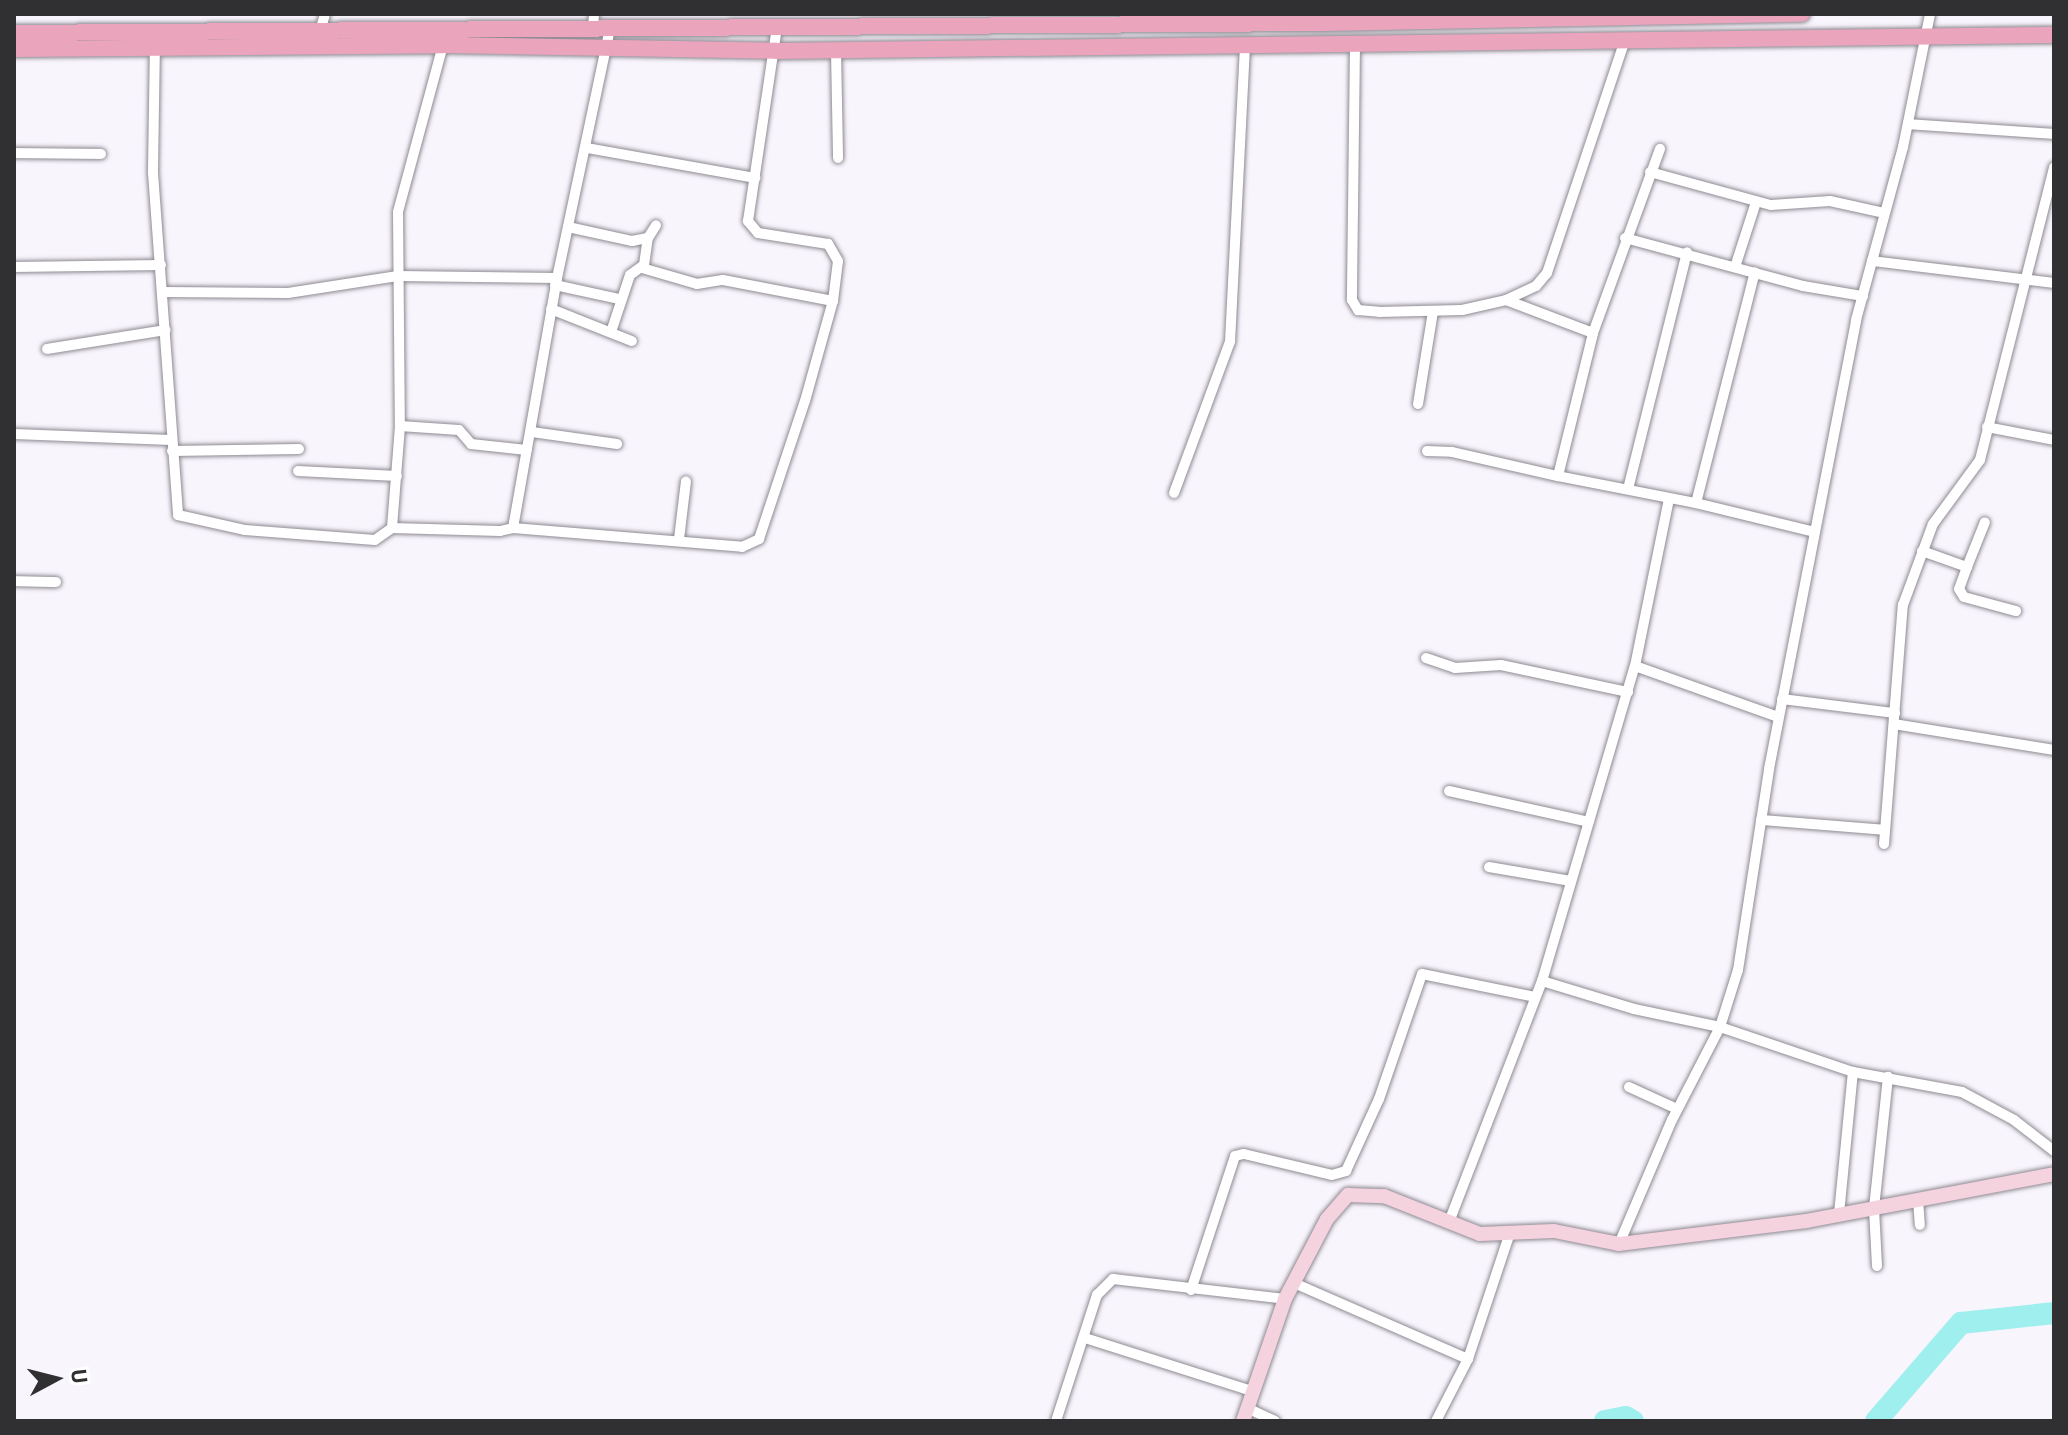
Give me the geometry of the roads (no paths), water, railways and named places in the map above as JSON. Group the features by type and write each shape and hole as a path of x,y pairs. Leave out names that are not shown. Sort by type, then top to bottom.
{"main road":[{"path":"14,49 320,30 593,21 610,28 691,21 777,27 1010,20 1802,14"},
{"path":"320,30 443,45 606,51 1245,48 2054,35"},
{"path":"14,33 155,40"}],"street":[{"path":"1619,1244 1677,1109 1720,1027 1738,970 1778,717 1815,532 1863,296 1929,36 1930,14"},
{"path":"155,40 153,173 178,515 183,519 375,540 392,528 513,528 679,539 742,547 759,539 833,301 838,261 828,244 750,229 755,178 777,51 777,27"},
{"path":"513,528 556,281 587,148 610,28"},
{"path":"1355,45 1352,300 1358,310 1433,311 1506,300 1536,286 1547,273 1625,40"},
{"path":"392,528 400,426 398,212 405,173 443,45"},
{"path":"1174,493 1230,342 1245,48"},
{"path":"836,51 838,158"},
{"path":"1908,124 2054,134"},
{"path":"587,148 755,178"},
{"path":"1558,476 1593,333 1625,238 1660,149"},
{"path":"14,153 101,154"},
{"path":"1884,844 1903,605 1922,551 1942,510 1976,472 2054,167"},
{"path":"1650,172 1756,202 1830,201 1884,213"},
{"path":"1736,264 1756,202"},
{"path":"642,268 648,238 656,225"},
{"path":"568,227 632,241 648,238"},
{"path":"1625,238 1863,296"},
{"path":"1628,489 1687,252"},
{"path":"1872,261 2054,283"},
{"path":"14,267 161,265"},
{"path":"611,332 619,299 630,275 642,268 697,284 723,280 833,301"},
{"path":"1696,503 1755,272"},
{"path":"163,292 288,293 398,276 556,281 619,299"},
{"path":"1506,300 1593,333"},
{"path":"551,309 632,341"},
{"path":"1418,404 1433,311"},
{"path":"47,349 165,330"},
{"path":"400,426 459,430 471,444 527,450"},
{"path":"1987,427 2054,440"},
{"path":"532,432 617,444"},
{"path":"14,434 171,446 299,449"},
{"path":"1427,451 1452,452 1696,503 1815,532"},
{"path":"298,471 397,476"},
{"path":"679,539 686,481"},
{"path":"1449,1222 1542,981 1635,666 1669,499"},
{"path":"1985,522 1959,589 1964,597 2016,611"},
{"path":"1922,551 1967,567"},
{"path":"14,581 56,582"},
{"path":"1426,658 1455,668 1501,665 1628,692"},
{"path":"1635,666 1778,717"},
{"path":"1782,699 2054,750"},
{"path":"1449,791 1589,822"},
{"path":"1761,820 1885,830"},
{"path":"1489,867 1571,881"},
{"path":"1340,1175 1353,1161 1379,1099 1422,974 1535,997"},
{"path":"1542,981 1634,1009 1720,1027 1853,1072 1962,1092 2014,1120 2054,1151"},
{"path":"1839,1214 1853,1072"},
{"path":"1877,1266 1874,1208 1888,1077"},
{"path":"1629,1087 1677,1109"},
{"path":"1191,1290 1235,1156 1244,1154 1340,1175"},
{"path":"1275,1421 1245,1415 1252,1391 1285,1299 1327,1219 1348,1195 1370,1192 1480,1234 1509,1236 1554,1231 1619,1244 1839,1214 2054,1174"},
{"path":"1340,1175 1348,1195"},
{"path":"1918,1199 1920,1225"},
{"path":"1436,1421 1468,1359 1509,1236"},
{"path":"1056,1421 1097,1295 1113,1279 1285,1299"},
{"path":"1294,1283 1468,1359"},
{"path":"1085,1338 1252,1391"}],"waterway":[{"path":"1876,1421 1961,1323 2054,1313"},
{"path":"1605,1421 1626,1417 1633,1421"}]}
